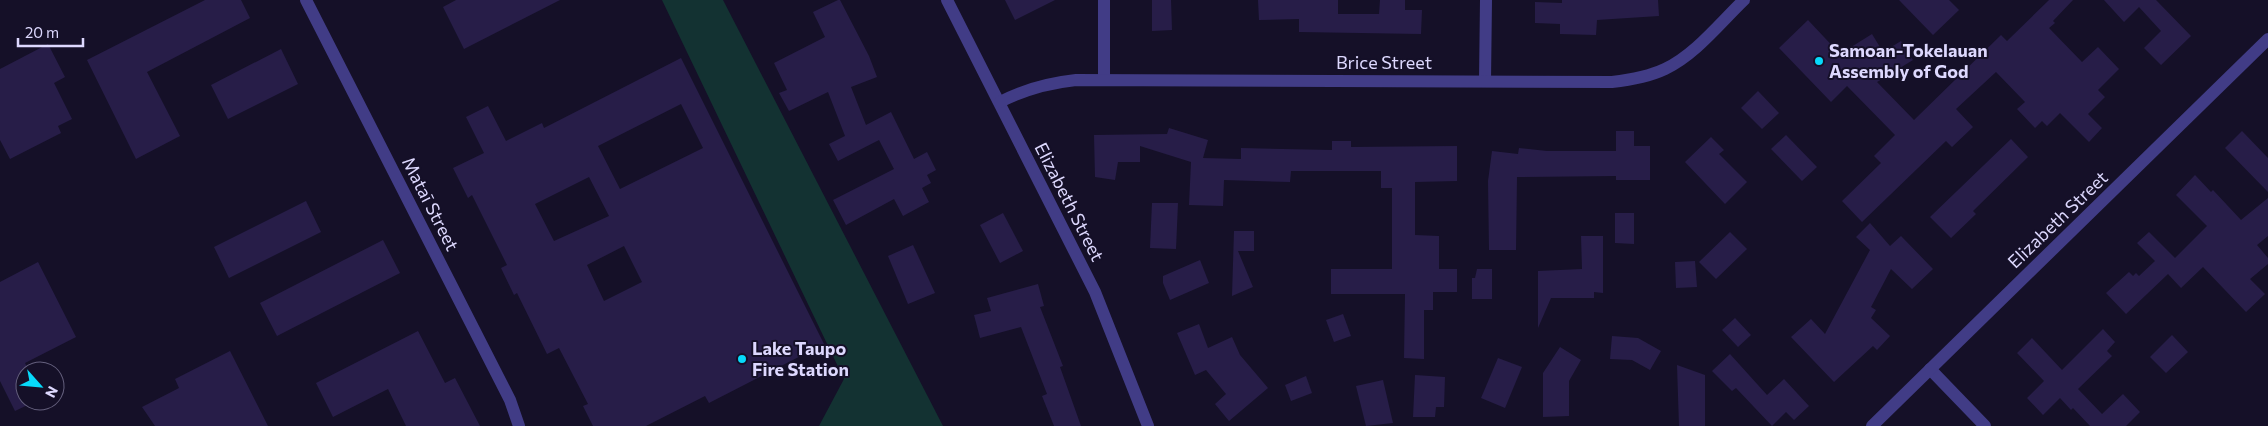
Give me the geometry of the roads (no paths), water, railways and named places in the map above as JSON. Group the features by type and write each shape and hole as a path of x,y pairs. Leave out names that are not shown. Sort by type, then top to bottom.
{"street":[{"name":"Mataī Street","path":"306,0 510,400 519,426"},
{"name":"Elizabeth Street","path":"947,0 1095,292 1148,426"},
{"path":"1104,0 1104,79"},
{"path":"1485,81 1486,0"},
{"name":"Brice Street","path":"1000,102 1020,92 1045,84 1104,79 1612,82 1641,78 1666,69 1694,49 1744,0"},
{"name":"Elizabeth Street","path":"1872,426 2268,39"},
{"path":"1930,369 1985,426"}],"place":[{"name":"Samoan-Tokelauan Assembly of God","path":"1819,61"},
{"name":"Lake Taupo Fire Station","path":"742,359"}]}
